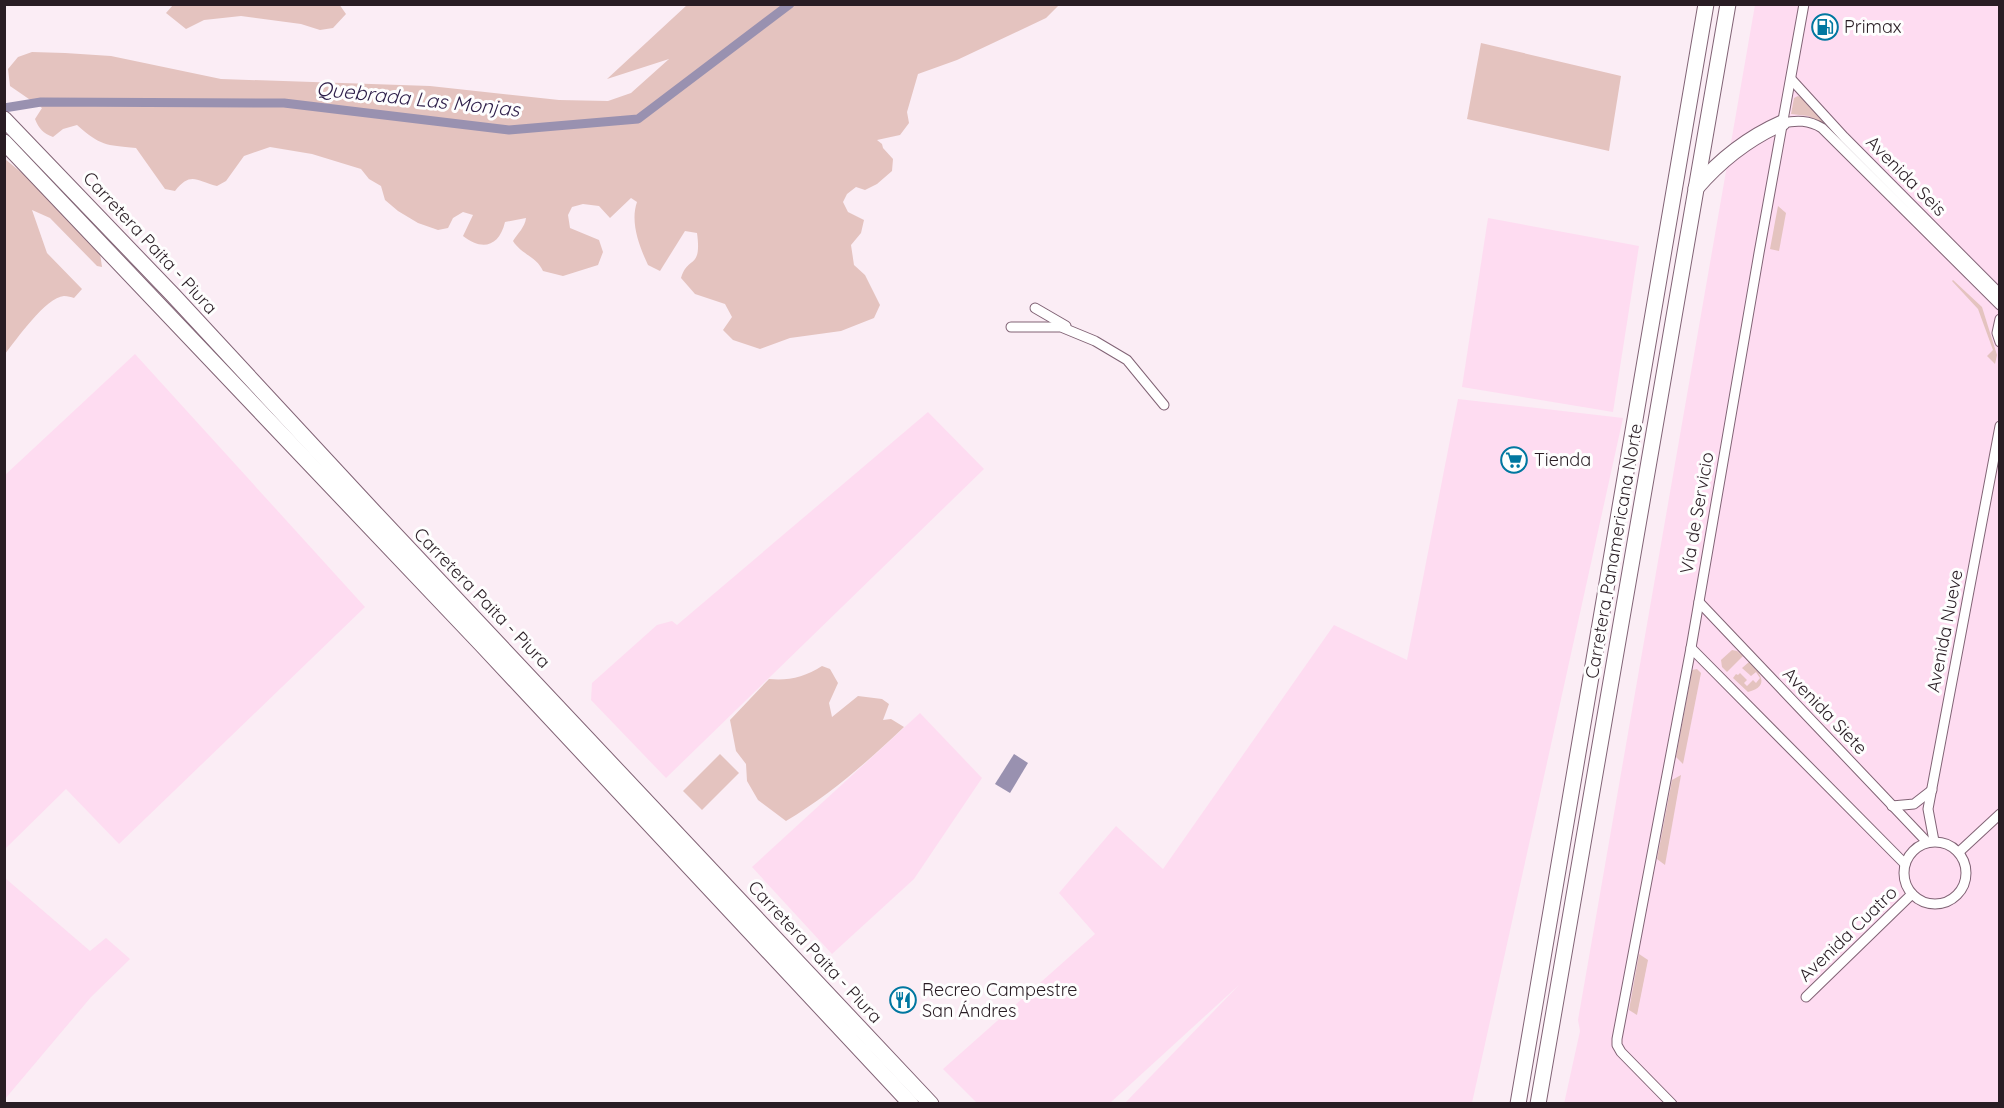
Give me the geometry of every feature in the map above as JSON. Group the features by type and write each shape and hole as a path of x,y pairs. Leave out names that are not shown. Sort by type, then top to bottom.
{"highway":[{"name":"Carretera Panamericana Norte","path":"1518,1104 1706,4"},
{"name":"Carretera Panamericana Norte","path":"1538,1104 1728,4"},
{"name":"Carretera Paita - Piura","path":"6,120 173,295 931,1104"},
{"path":"1696,188 1713,169 1739,147 1782,123"},
{"name":"Carretera Paita - Piura","path":"4,142 482,645 911,1104"},
{"path":"1653,309 1675,312"},
{"path":"1559,860 1579,863"}],"street":[{"name":"Vía de Servicio","path":"1672,1104 1621,1052 1617,1045 1618,1027 1639,930 1691,648 1804,4"},
{"name":"Avenida Seis","path":"1791,79 1844,137 1995,286 2000,294"},
{"name":"Avenida Seis","path":"1782,123 1801,120 1822,128 2000,305"},
{"path":"1980,285 1995,286"},
{"path":"1035,308 1127,360 1164,405"},
{"path":"2000,319 1996,333 2000,342"},
{"path":"1011,327 1061,327 1075,332"},
{"name":"Avenida Nueve","path":"1930,842 1928,809 2000,426"},
{"name":"Avenida Siete","path":"1699,602 1892,806 1930,842"},
{"path":"1691,648 1905,864"},
{"path":"1892,806 1914,804 1932,790"},
{"path":"1959,852 2000,814"},
{"path":"1930,842 1948,844 1959,852 1966,867 1965,882 1956,896 1934,904 1926,903 1912,894 1904,880 1905,864 1912,850 1930,842"},
{"name":"Avenida Cuatro","path":"1806,997 1912,894"}],"shaded area":[{"path":"339,4 346,14 333,28 320,30 301,24 241,16 204,20 186,29 166,13 173,5"},
{"path":"687,5 1059,5 1046,18 957,60 918,74 907,112 909,123 900,135 877,140 893,159 892,171 877,184 865,190 856,187 847,194 843,202 848,212 864,220 861,233 851,245 854,265 865,275 880,305 874,318 841,331 790,338 760,349 733,340 723,330 732,317 725,304 695,294 681,278 698,252 697,233 685,231 660,271 648,265 635,226 637,202 631,198 610,218 599,206 583,204 572,207 568,215 570,228 599,240 603,252 598,265 563,276 543,271 537,262 513,241 523,227 526,218 505,222 499,237 494,241 489,244 477,244 463,236 473,215 463,212 453,218 448,228 438,230 418,223 385,200 381,186 369,179 361,169 312,154 270,147 244,156 226,181 217,186 190,179 175,191 165,189 136,148 98,141 77,125 63,129 53,137 44,132 35,119 42,108 10,86 8,69 18,57 32,52 65,53 111,56 221,79 430,86 559,100 608,101 631,93 669,59 607,79"},
{"path":"1755,5 1999,5 1999,1103 1564,1104 1580,1031 1578,1020"},
{"path":"1481,43 1621,76 1609,151 1467,119"},
{"path":"1798,96 1827,125 1808,116 1791,114 1794,98"},
{"path":"5,159 34,183 100,253 102,267 97,266 50,218 32,210 47,253 82,289 74,298 64,296 57,298 40,311 5,354"},
{"path":"1778,206 1786,213 1779,251 1770,249"},
{"path":"1488,218 1639,246 1613,412 1462,387"},
{"path":"1953,280 1982,307 1997,355 1995,364 1987,356 1993,350 1978,309"},
{"path":"135,354 365,607 119,844 66,789 5,849 5,475"},
{"path":"1458,399 1623,418 1472,1103 1125,1103 1239,985 1110,1103 977,1103 943,1069 1095,934 1059,893 1116,826 1163,869 1334,625 1407,660"},
{"path":"928,412 984,469 666,778 591,700 592,683 657,625 672,621 677,625"},
{"path":"1732,650 1743,656 1727,672 1722,667 1721,660"},
{"path":"1749,662 1760,675 1761,683 1748,692 1733,678 1740,673 1747,680 1744,683 1747,686 1753,680 1756,683 1760,678 1756,672 1751,676 1742,668"},
{"path":"822,666 830,669 838,683 829,703 832,717 858,696 882,699 889,704 883,720 891,719 904,727 848,777 786,821 758,800 747,781 746,764 736,751 730,720 769,679 796,677"},
{"path":"1697,669 1701,673 1683,764 1676,757 1692,670"},
{"path":"920,713 982,778 914,879 832,954 752,867"},
{"path":"720,754 739,773 702,810 683,791"},
{"path":"1014,754 1028,763 1010,793 995,784"},
{"path":"1681,775 1665,865 1657,859 1672,780"},
{"path":"5,878 90,951 106,938 130,959 91,997 5,1099"},
{"path":"1639,954 1648,960 1637,1015 1629,1010"}],"waterway":[{"name":"Quebrada Las Monjas","path":"4,108 41,102 284,103 509,130 638,119 790,4"}],"place":[{"name":"Primax","path":"1825,27"},
{"name":"Tienda","path":"1514,460"},
{"name":"Recreo Campestre San Ándres","path":"903,1000"}]}
